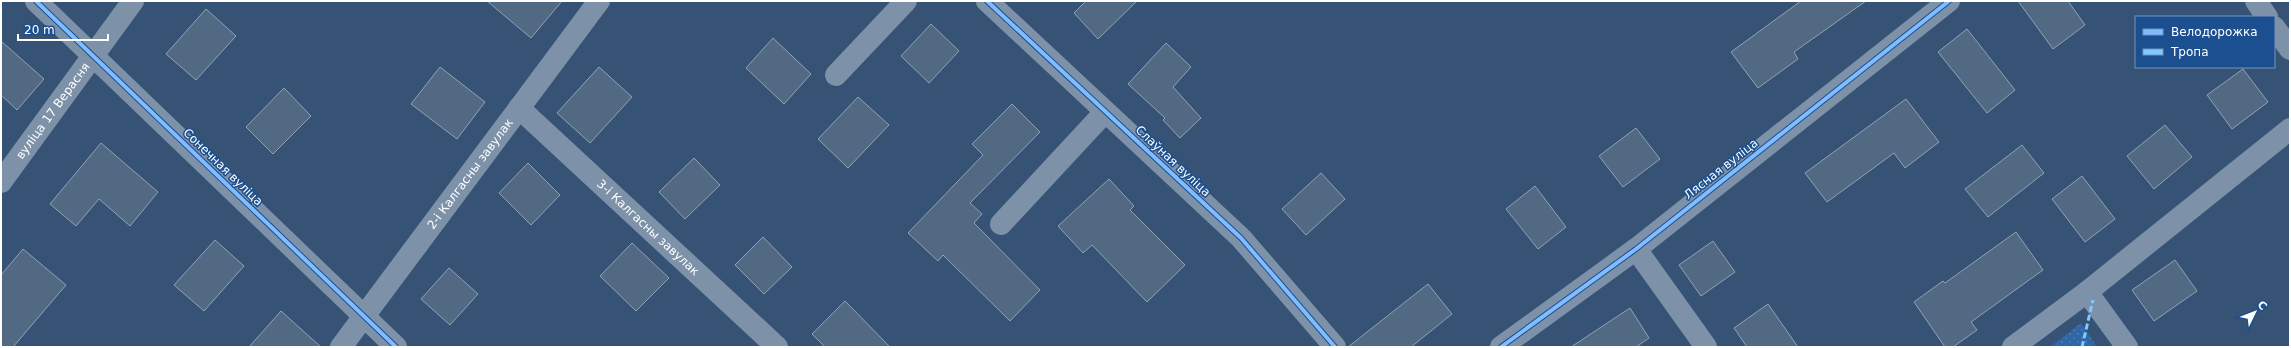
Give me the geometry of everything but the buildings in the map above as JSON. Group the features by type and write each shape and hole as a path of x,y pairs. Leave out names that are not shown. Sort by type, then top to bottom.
{"street":[{"name":"Сонечная вуліца","path":"36,1 396,347"},
{"name":"вуліца 17 Верасня","path":"1,182 133,1"},
{"name":"2-і Калгасны завулак","path":"341,347 600,1"},
{"path":"836,75 906,1"},
{"name":"Слаўная вуліца","path":"987,1 1241,238 1335,347"},
{"name":"Лясная вуліца","path":"1501,347 1636,249 1949,1"},
{"path":"2256,1 2266,16"},
{"path":"2275,28 2290,49"},
{"name":"3-і Калгасны завулак","path":"520,108 777,347"},
{"path":"1001,224 1106,112"},
{"path":"2013,347 2087,292 2290,129"},
{"path":"1636,249 1706,347"},
{"path":"2087,292 2127,347"}],"shaded area":[{"path":"2081,323 2097,347 2050,347"}],"marked path":[{"path":"2082,347 2093,300"}],"cycle path":[{"path":"36,1 396,347"},
{"path":"987,1 1241,238 1335,347"},
{"path":"1501,347 1636,249 1949,1"}]}
